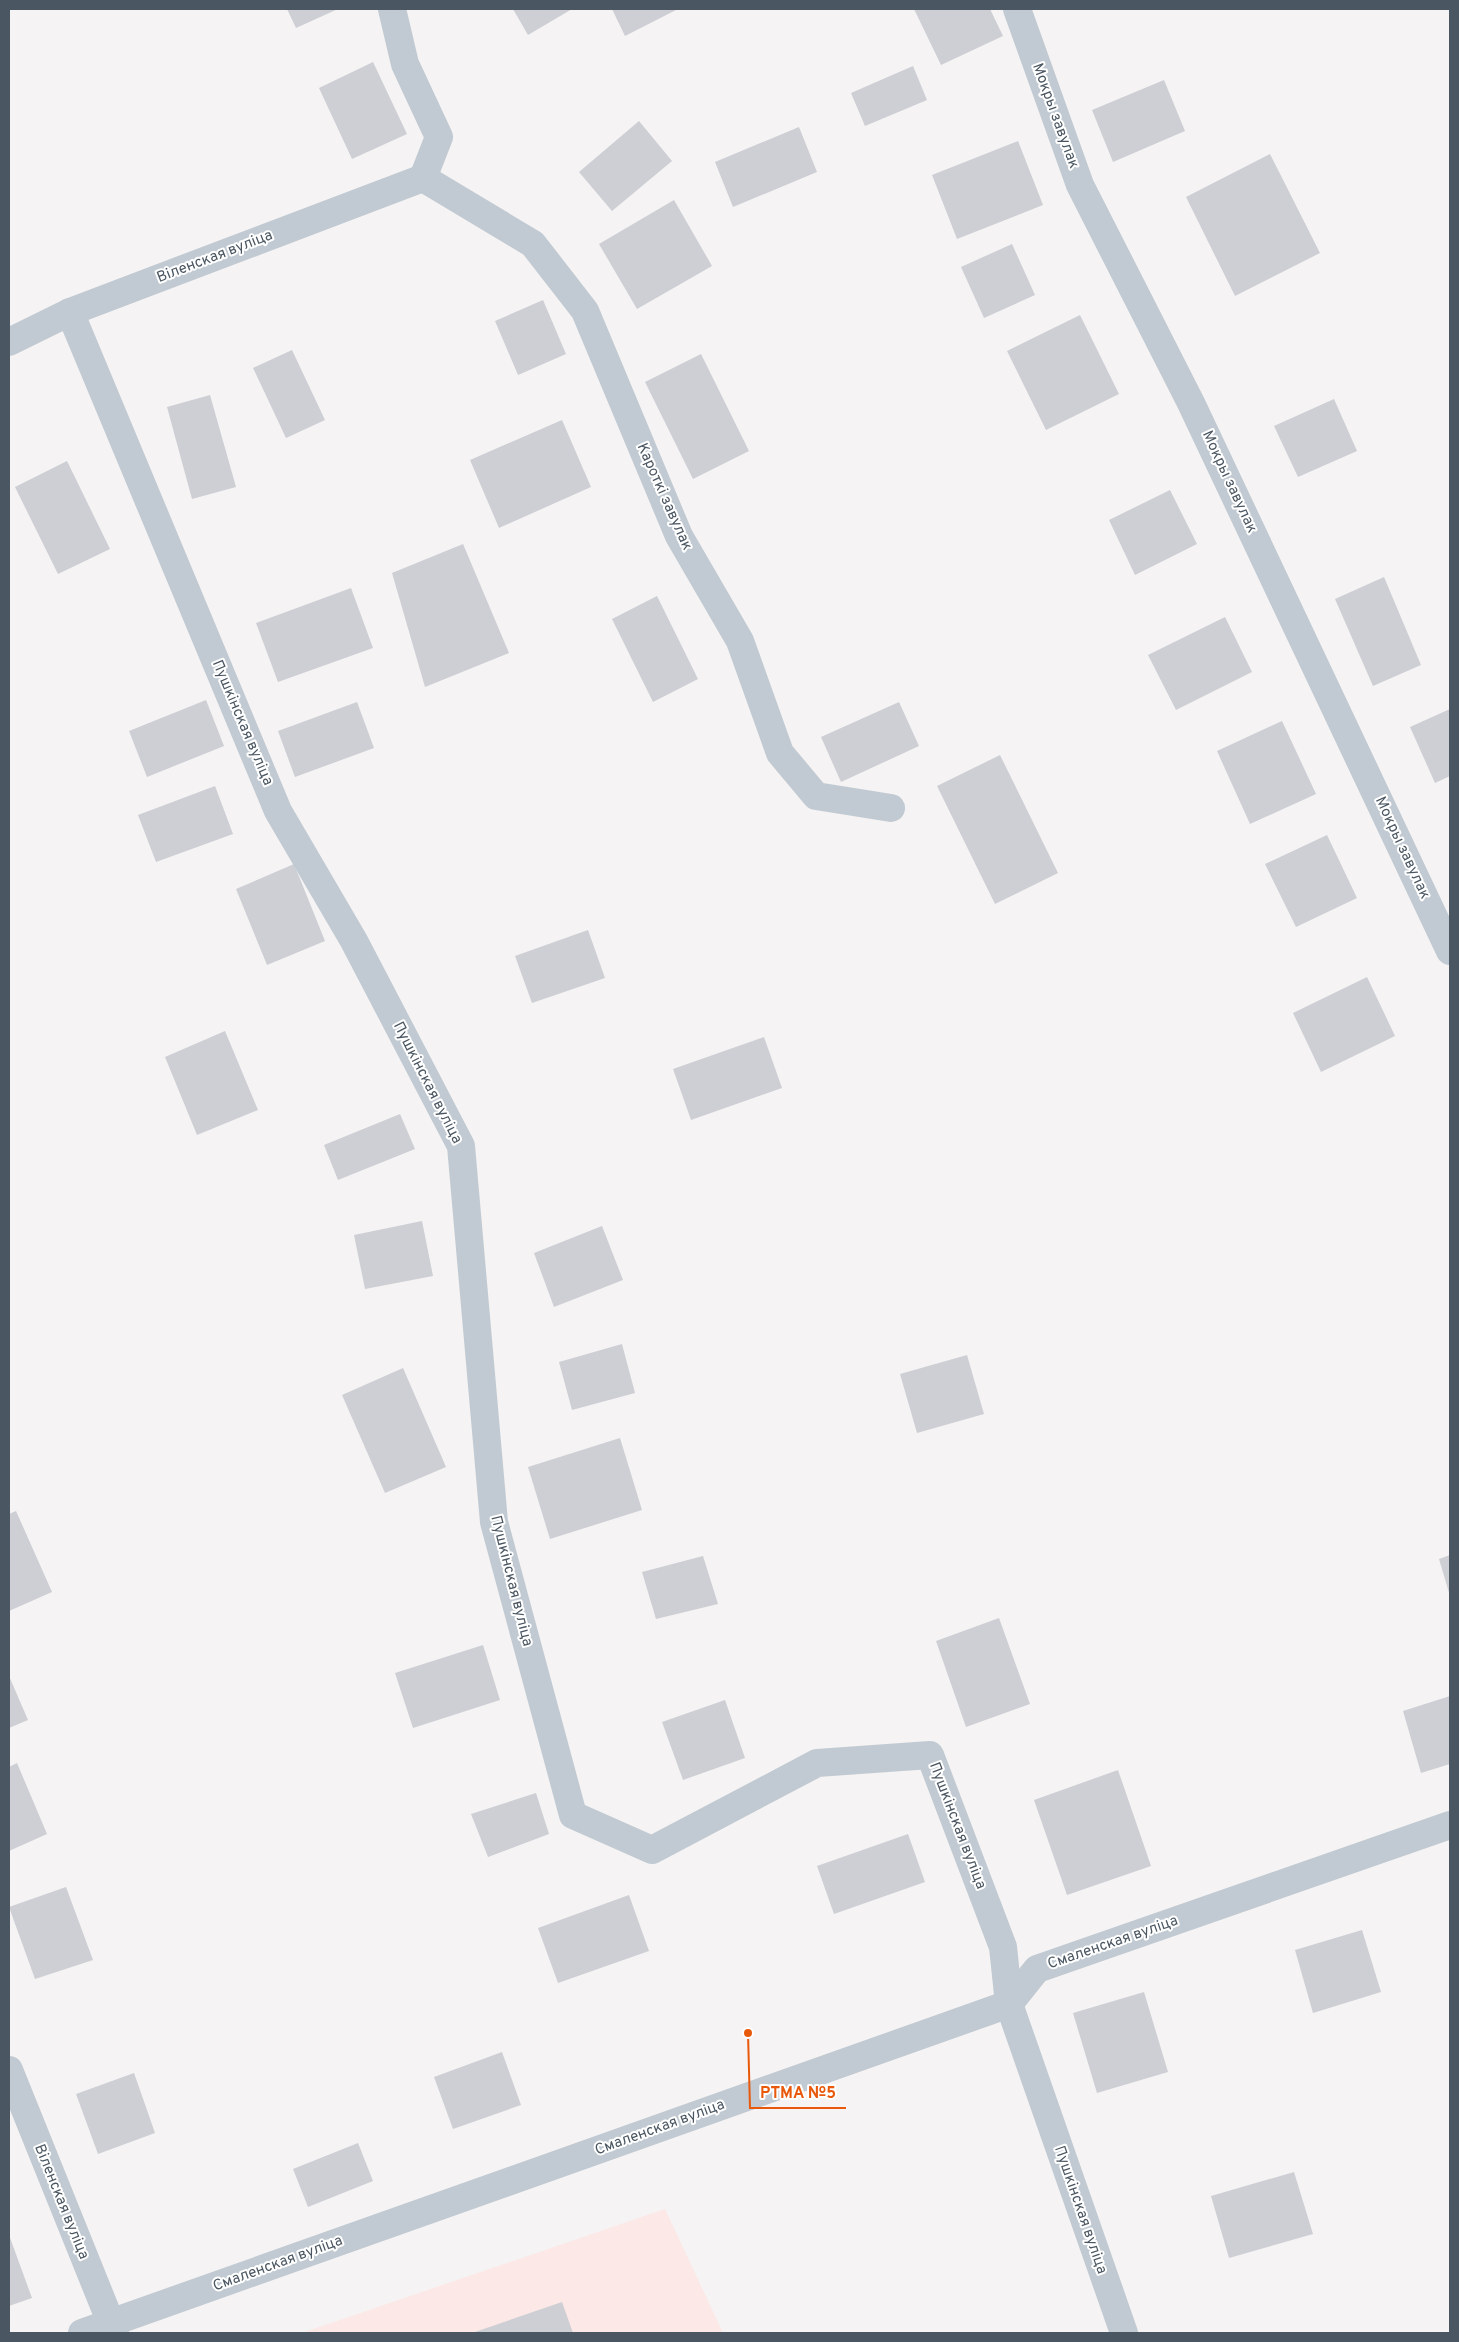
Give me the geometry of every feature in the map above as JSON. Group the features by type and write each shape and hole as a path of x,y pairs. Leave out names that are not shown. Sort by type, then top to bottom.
{"street":[{"path":"392,9 405,64 439,137 423,178"},
{"name":"Мокры завулак","path":"1017,9 1080,185 1191,403 1450,951"},
{"name":"Віленская вуліца","path":"9,342 70,312 423,178"},
{"name":"Кароткі завулак","path":"423,178 532,244 585,310 679,536 740,641 780,753 816,796 891,808"},
{"name":"Пушкінская вуліца","path":"70,312 278,811 354,941 461,1146 494,1522 573,1816 652,1850 817,1763 930,1755 1004,1947 1009,2004 1124,2333"},
{"name":"Смаленская вуліца","path":"82,2333 113,2328 1009,2004 1037,1969 1450,1825"},
{"name":"Віленская вуліца","path":"9,2070 113,2328"}],"shaded area":[{"path":"665,2209 723,2333 302,2333"}],"building":[{"path":"287,9 338,9 296,28"},
{"path":"513,9 572,9 528,35"},
{"path":"612,9 678,9 625,36"},
{"path":"914,9 990,9 1003,36 941,65"},
{"path":"373,62 407,134 352,159 319,88"},
{"path":"913,66 927,100 865,126 851,93"},
{"path":"1164,80 1185,131 1113,162 1092,110"},
{"path":"639,121 672,161 612,211 579,172"},
{"path":"799,127 817,172 733,207 715,162"},
{"path":"1018,141 1043,205 957,239 932,175"},
{"path":"1270,154 1320,253 1235,296 1186,197"},
{"path":"674,200 712,266 637,309 599,244"},
{"path":"1012,244 1035,295 984,318 961,267"},
{"path":"543,300 566,354 518,375 495,321"},
{"path":"1080,315 1119,394 1046,430 1007,351"},
{"path":"292,350 325,420 286,438 253,368"},
{"path":"701,354 749,451 693,479 645,382"},
{"path":"210,395 236,487 192,499 167,407"},
{"path":"1334,399 1357,451 1298,477 1274,426"},
{"path":"562,420 591,487 499,528 470,460"},
{"path":"67,461 110,549 58,574 15,487"},
{"path":"1170,490 1197,544 1135,575 1109,520"},
{"path":"463,544 509,653 425,687 392,573"},
{"path":"1384,577 1421,665 1373,686 1335,599"},
{"path":"351,588 373,648 278,682 256,623"},
{"path":"657,596 698,679 653,702 612,619"},
{"path":"1225,617 1252,672 1176,710 1148,655"},
{"path":"206,700 224,746 147,777 129,731"},
{"path":"357,702 374,748 295,777 278,731"},
{"path":"899,702 919,746 841,782 821,737"},
{"path":"1450,709 1450,776 1435,783 1410,727"},
{"path":"1282,721 1316,794 1250,824 1217,751"},
{"path":"1000,755 1058,873 995,904 937,786"},
{"path":"215,786 233,834 156,862 138,815"},
{"path":"1327,835 1357,898 1296,927 1265,864"},
{"path":"294,864 325,941 267,965 236,889"},
{"path":"588,930 605,978 532,1003 515,956"},
{"path":"1367,977 1395,1036 1321,1072 1293,1013"},
{"path":"225,1031 258,1110 197,1135 165,1057"},
{"path":"764,1037 782,1088 691,1120 673,1069"},
{"path":"400,1114 415,1149 338,1180 324,1145"},
{"path":"422,1221 433,1276 365,1289 354,1235"},
{"path":"602,1226 623,1280 554,1307 534,1253"},
{"path":"622,1344 635,1393 572,1410 559,1362"},
{"path":"967,1355 984,1414 917,1433 900,1374"},
{"path":"403,1368 446,1467 385,1493 342,1395"},
{"path":"620,1438 642,1510 550,1539 528,1467"},
{"path":"16,1511 52,1592 9,1611 9,1514"},
{"path":"1450,1555 1450,1596 1439,1559"},
{"path":"703,1556 718,1604 656,1619 642,1572"},
{"path":"999,1618 1030,1704 966,1727 936,1641"},
{"path":"483,1645 500,1700 413,1728 395,1673"},
{"path":"9,1676 28,1720 9,1728"},
{"path":"1450,1696 1450,1764 1421,1773 1403,1711"},
{"path":"725,1700 745,1758 683,1780 662,1722"},
{"path":"17,1763 47,1834 9,1851 9,1767"},
{"path":"1118,1770 1151,1866 1067,1895 1034,1800"},
{"path":"536,1793 549,1834 488,1857 471,1814"},
{"path":"908,1834 925,1882 834,1914 817,1866"},
{"path":"66,1887 93,1960 35,1979 9,1907"},
{"path":"629,1895 649,1951 558,1983 538,1928"},
{"path":"1362,1930 1381,1992 1313,2013 1295,1950"},
{"path":"1144,1992 1168,2072 1097,2093 1073,2013"},
{"path":"502,2052 521,2105 453,2129 434,2077"},
{"path":"134,2073 155,2133 98,2154 76,2094"},
{"path":"358,2143 373,2181 308,2207 293,2169"},
{"path":"1294,2172 1313,2234 1229,2258 1211,2196"},
{"path":"9,2235 32,2298 9,2306"},
{"path":"562,2302 573,2333 472,2333"}],"place":[{"name":"РТМА №5","path":"748,2033"}]}
